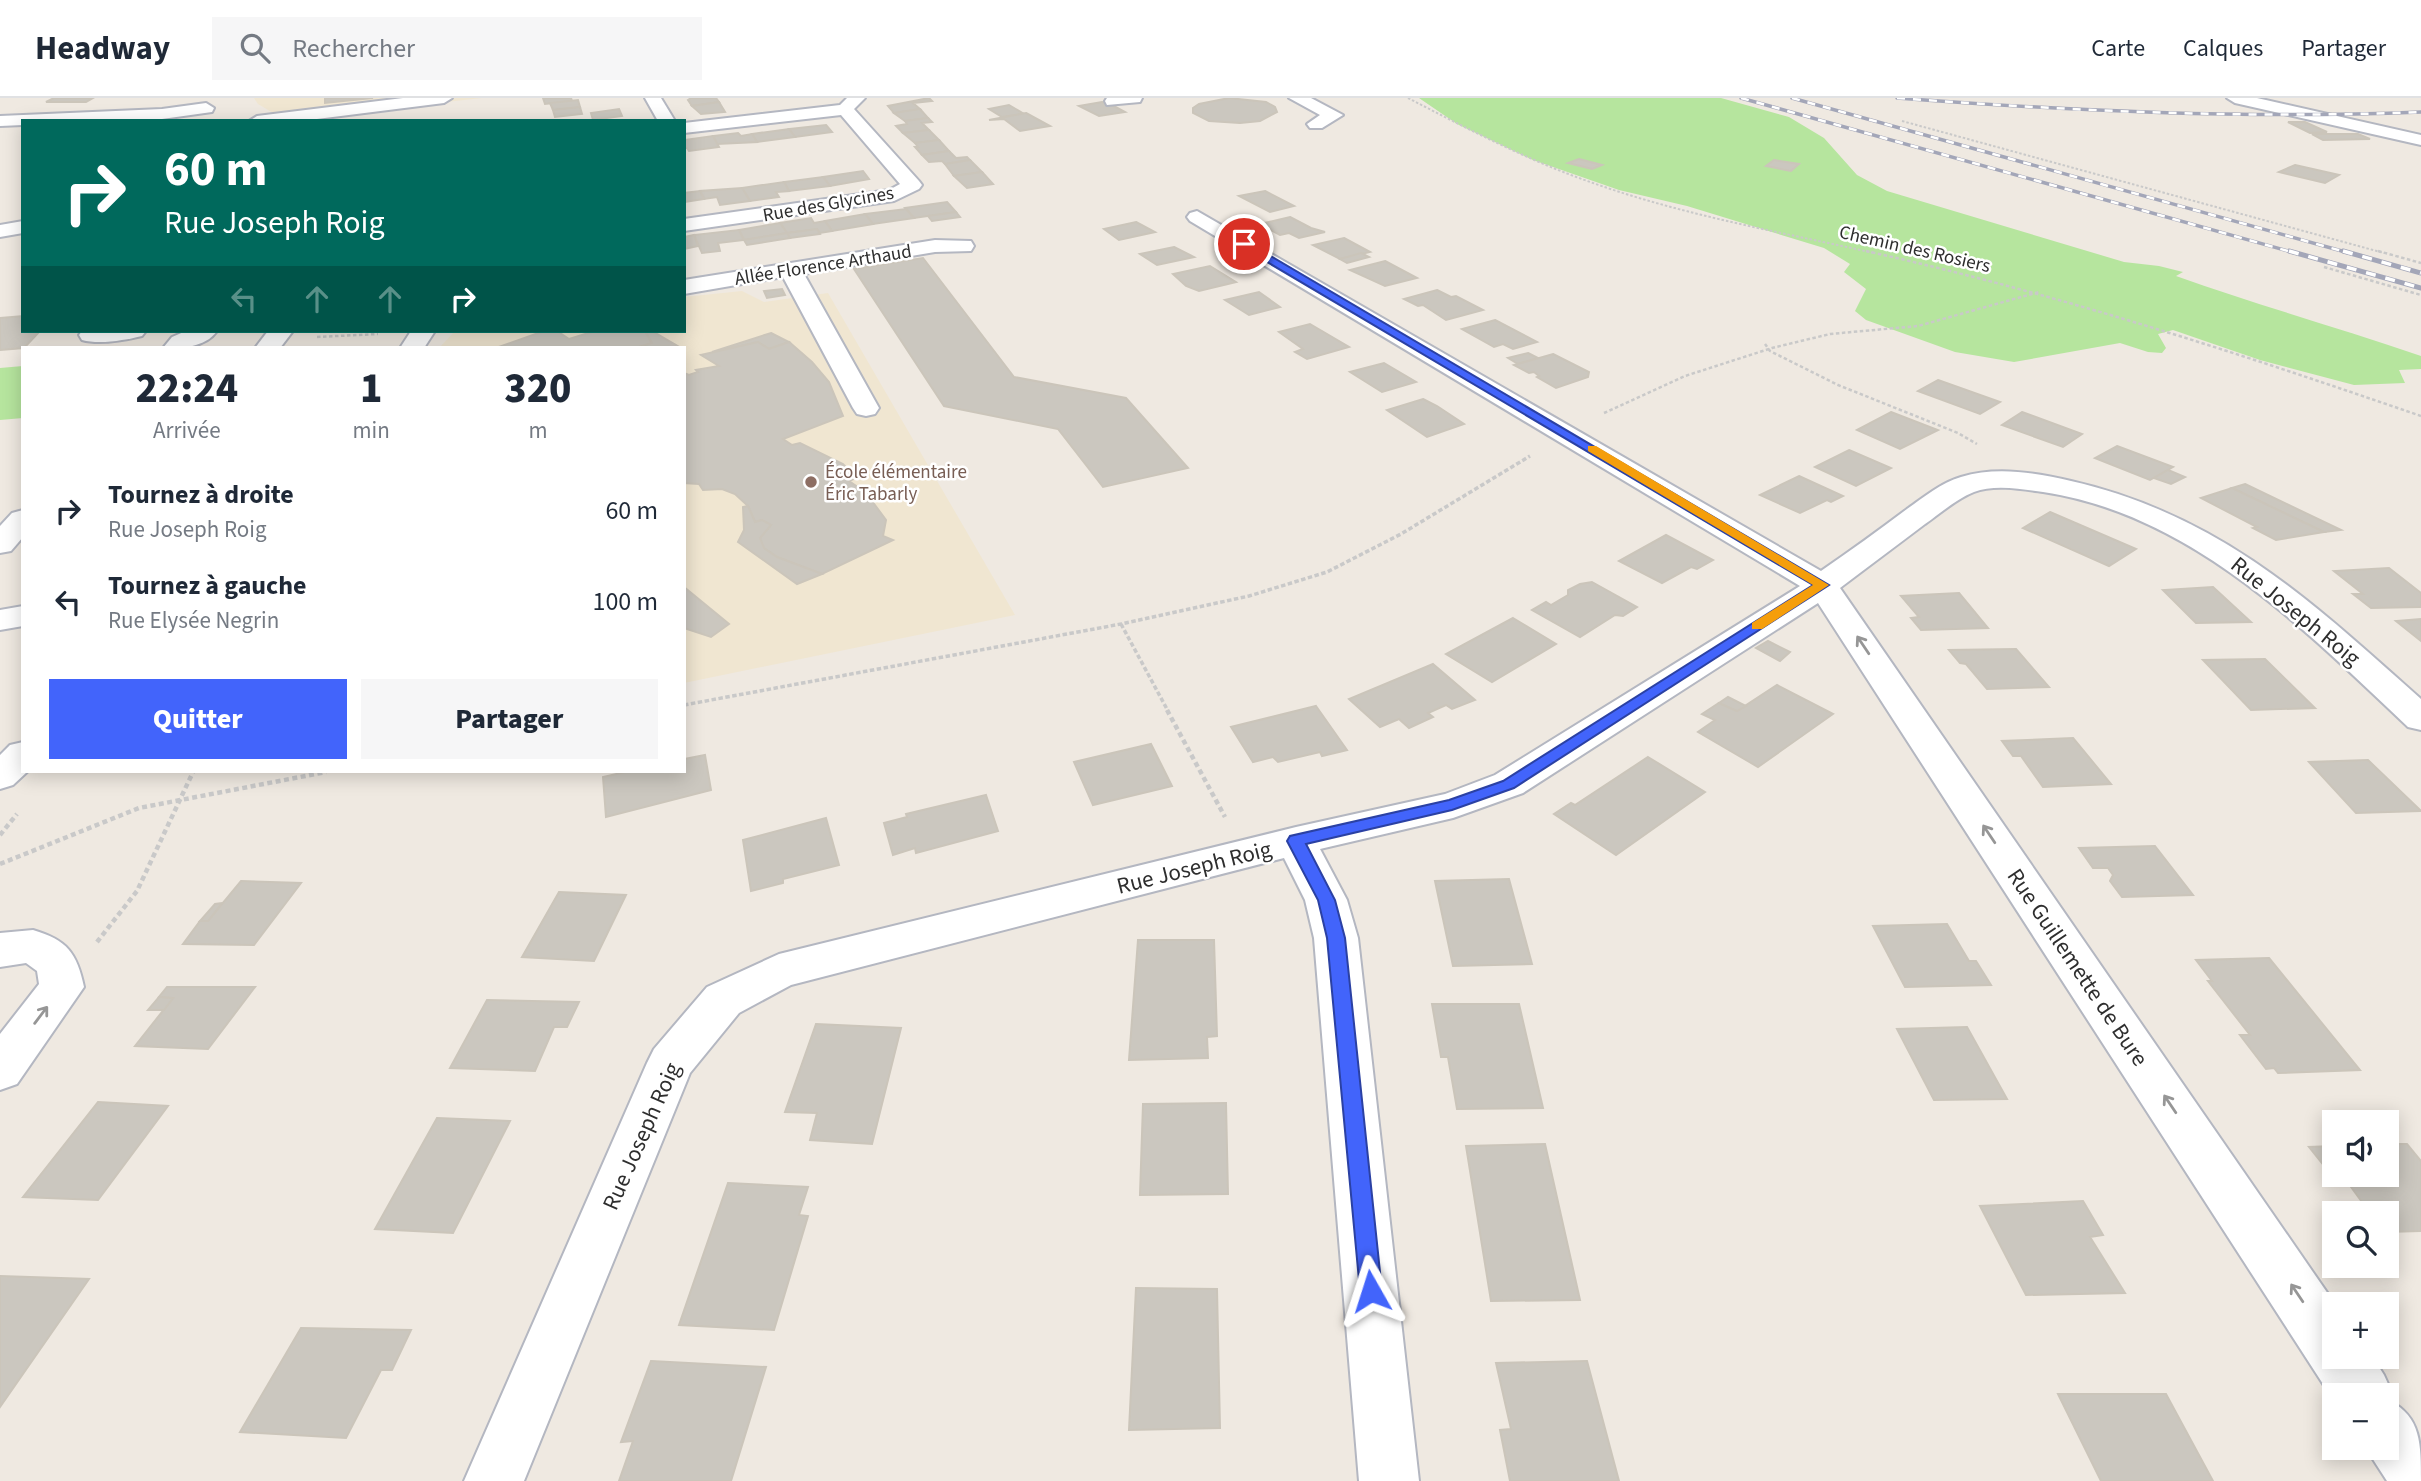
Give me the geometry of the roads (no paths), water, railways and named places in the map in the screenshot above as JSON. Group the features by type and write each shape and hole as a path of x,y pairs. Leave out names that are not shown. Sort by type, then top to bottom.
{"street":[{"path":"273,119 444,98"},
{"path":"653,98 666,119"},
{"path":"1113,101 1134,98"},
{"path":"1297,98 1334,115 1316,124"},
{"path":"2235,98 2421,140"},
{"path":"53,119 130,116 204,103 220,119"},
{"path":"1,121 33,104"},
{"name":"Rue des Glycines","path":"686,128 851,104 912,185 894,195 686,225"},
{"path":"1,121 21,120"},
{"path":"1197,217 1822,585"},
{"path":"0,231 21,227"},
{"name":"Allée Florence Arthaud","path":"686,287 935,246 963,246"},
{"path":"790,269 866,408"},
{"path":"92,333 91,335 112,333"},
{"path":"177,346 198,333"},
{"name":"Rue Joseph Roig","path":"494,1481 671,1063 723,1000 779,971 1296,841 1452,805 1508,784 1822,585 1955,489 1990,480 2033,482 2106,496 2165,521 2217,548 2265,581 2310,618 2421,719"},
{"path":"0,544 21,521"},
{"name":"Rue Guillemette de Bure","path":"1822,585 2322,1332"},
{"path":"0,620 21,616"},
{"path":"0,776 21,756"},
{"path":"1296,841 1326,900 1336,938 1389,1481"},
{"path":"0,950 33,946 57,963 62,986 0,1070"},
{"path":"2399,1447 2421,1479"}],"railway":[{"path":"1741,98 2295,253"},
{"path":"1792,98 2349,253"},
{"path":"1897,98 2028,107 2224,114 2421,112"},
{"path":"2289,251 2421,288"},
{"path":"2343,251 2421,273"}],"place":[{"name":"École élémentaire Éric Tabarly","path":"811,482"}]}
